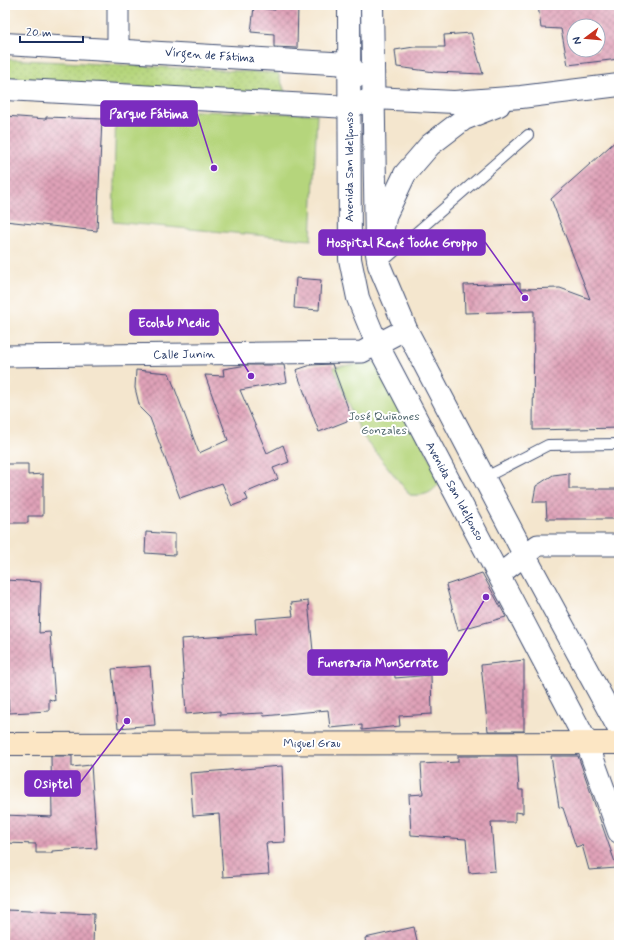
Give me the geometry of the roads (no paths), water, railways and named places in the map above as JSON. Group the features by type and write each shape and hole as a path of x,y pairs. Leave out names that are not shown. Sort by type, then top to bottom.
{"main road":[{"name":"Miguel Grau","path":"5,744 619,743"}],"street":[{"path":"118,5 118,50"},
{"name":"Avenida San Idelfonso","path":"349,5 350,259 358,298 377,344 500,574 587,743 619,832"},
{"path":"372,5 378,260 406,329 525,556 619,729"},
{"name":"Vírgen de Fátima","path":"5,44 349,64"},
{"path":"349,64 374,98"},
{"path":"5,89 349,107 374,98 454,102 521,97 619,85"},
{"path":"378,260 386,214 405,174 430,145 464,119 521,97"},
{"name":"Calle Junin","path":"5,356 362,352 406,329"},
{"path":"500,574 538,545 619,545"}],"lane":[{"path":"378,260 528,135"},
{"path":"484,478 548,445 619,444"}],"place":[{"name":"Parque Fátima","path":"214,168"},
{"name":"Hospital René Toche Groppo","path":"525,298"},
{"name":"Ecolab Medic","path":"251,376"},
{"name":"Funeraria Monserrate","path":"486,597"},
{"name":"Osiptel","path":"127,721"}],"park label":[{"name":"José Quiñones Gonzales","path":"384,423"}]}
